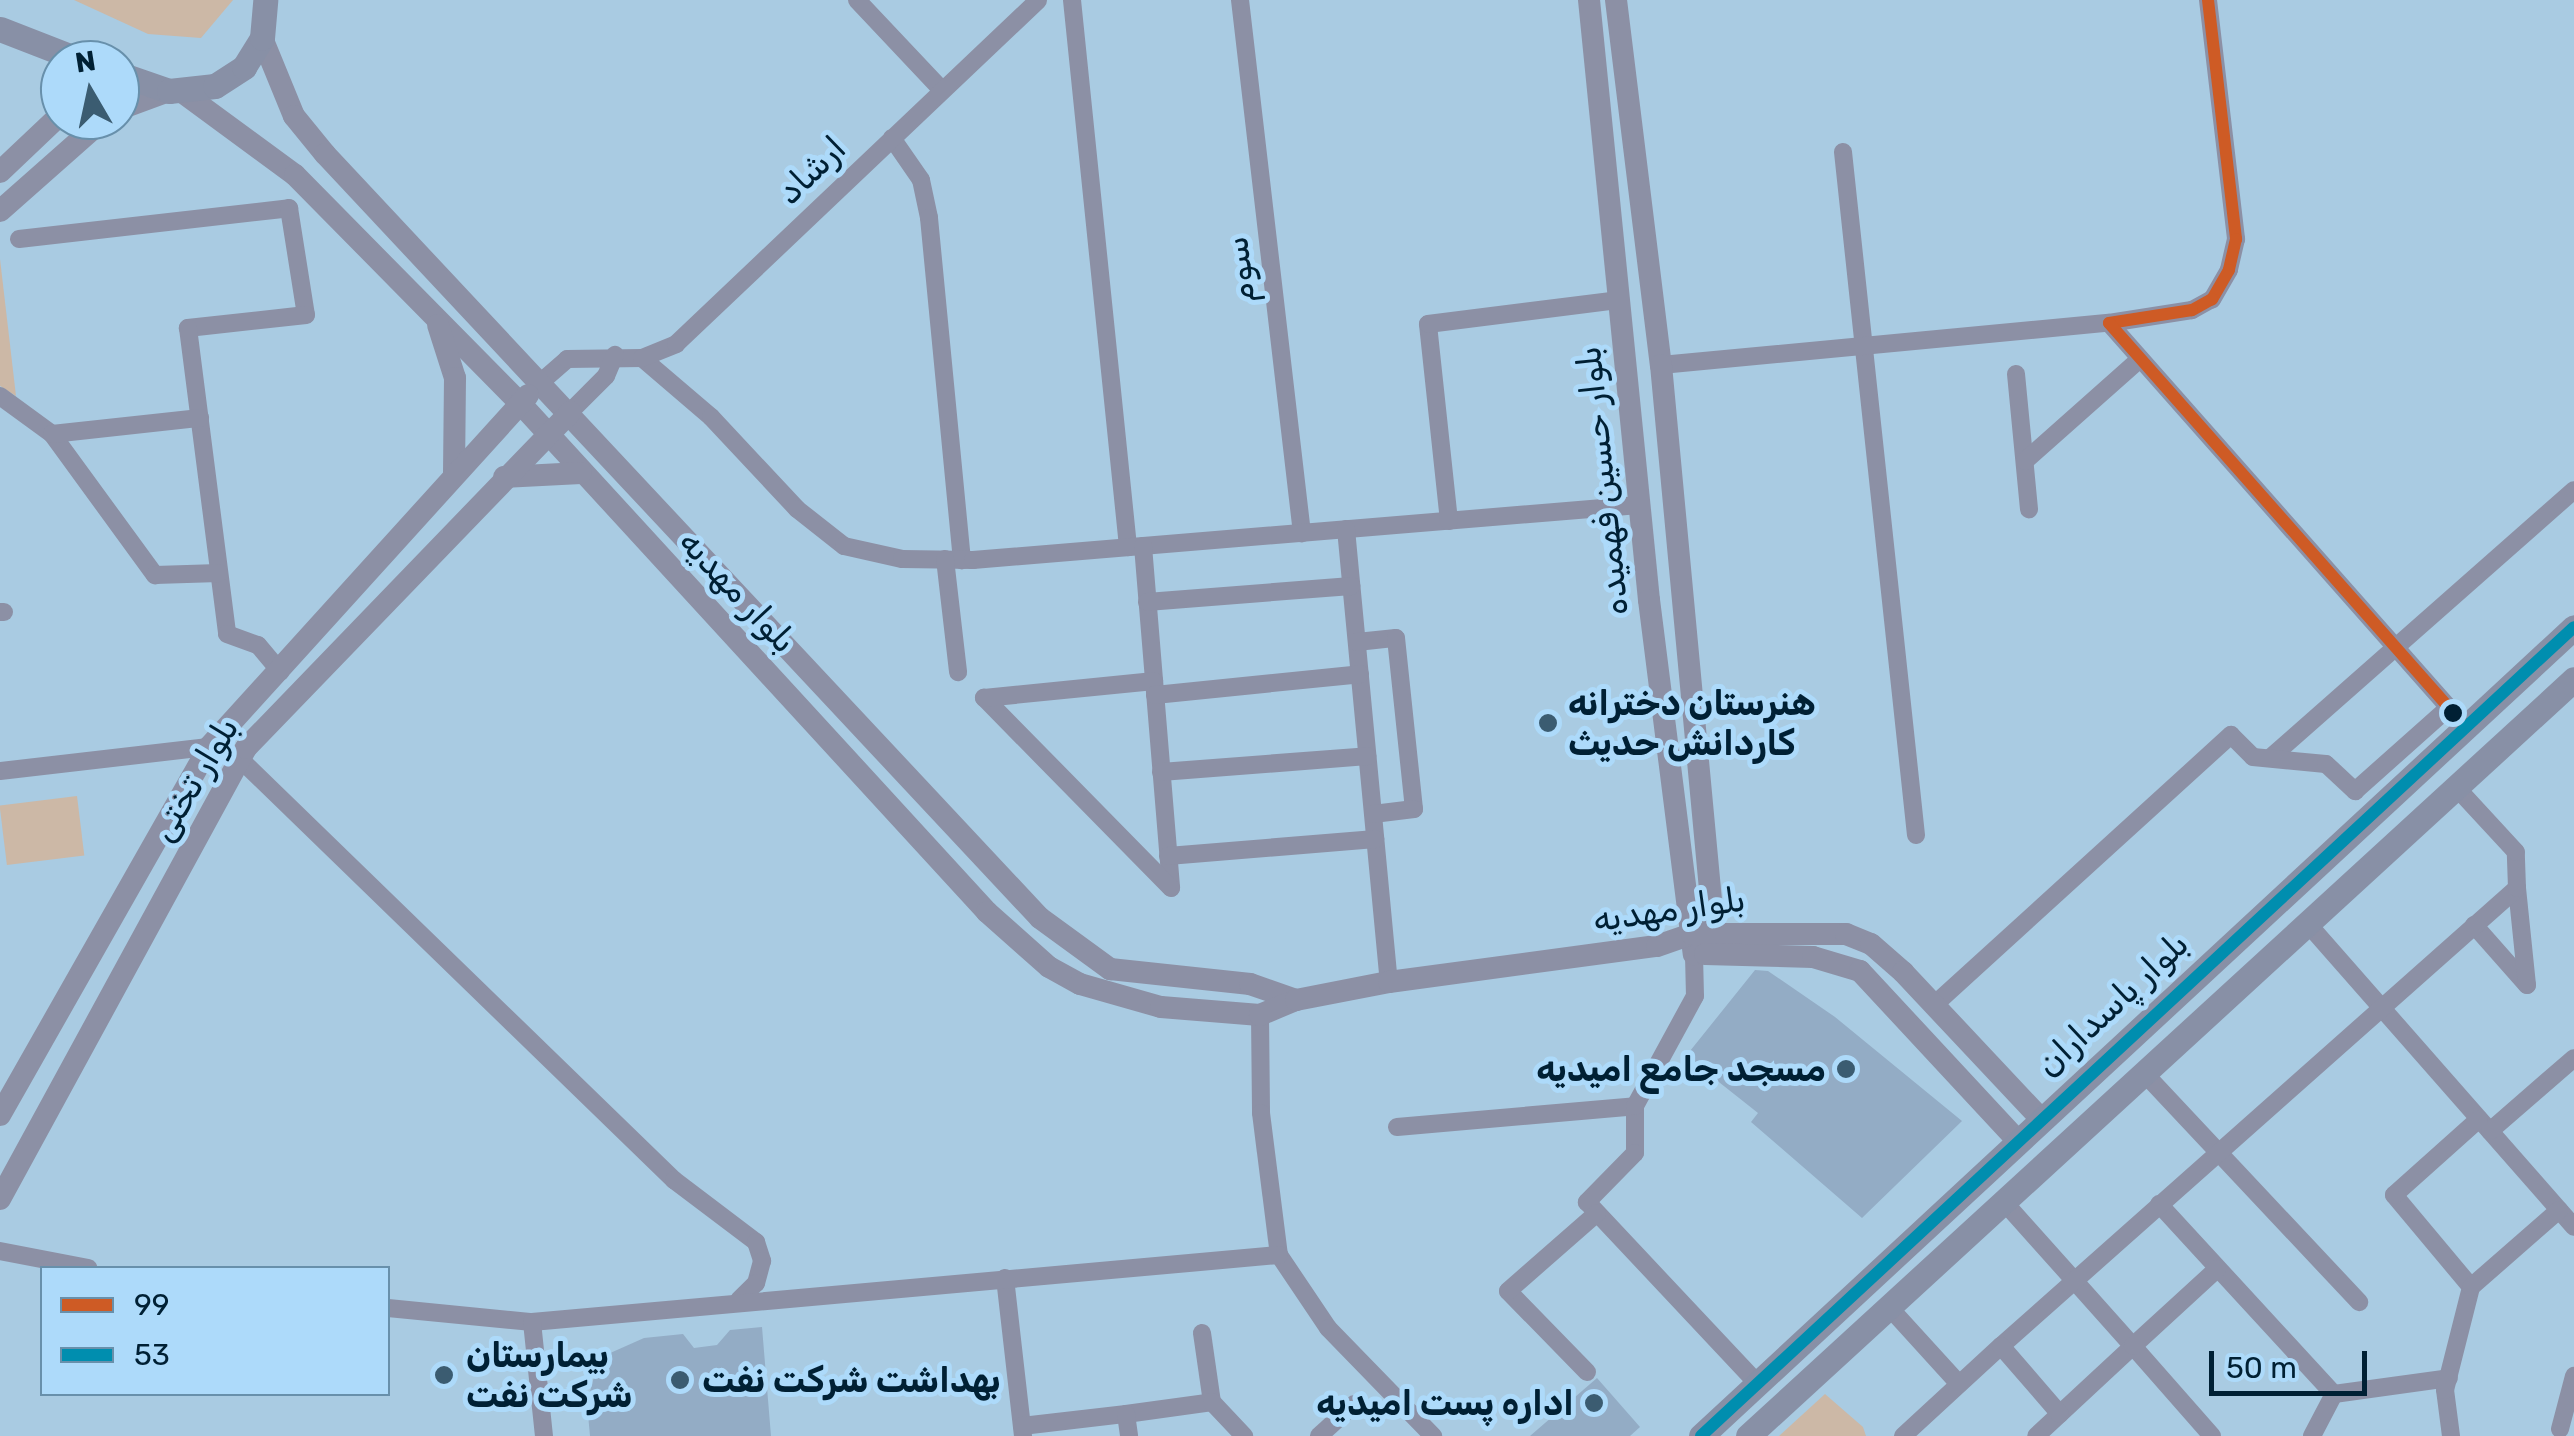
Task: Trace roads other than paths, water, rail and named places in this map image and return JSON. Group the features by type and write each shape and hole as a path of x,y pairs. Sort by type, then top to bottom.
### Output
{"main road":[{"path":"140,81 175,92 216,86 244,67 262,38 267,2"},
{"path":"3,33 40,46"},
{"name":"بلوار پاسداران","path":"1701,1436 2017,1140 2457,717 2574,628"},
{"name":"بلوار پاسداران","path":"1748,1436 2574,679"}],"street":[{"path":"857,0 941,89"},
{"name":"ارشاد","path":"642,358 676,344 1038,0"},
{"path":"1072,0 1135,546 1148,602 1154,688 1170,888 984,698 1154,688 1360,674"},
{"name":"سوم","path":"1240,0 1302,533"},
{"name":"بلوار حسین فهمیده","path":"1589,0 1639,504 1704,943"},
{"name":"بلوار حسین فهمیده","path":"1616,0 1660,365 1704,943"},
{"path":"1660,365 2109,324 2192,310 2212,299 2229,270 2236,239 2208,0"},
{"name":"بلوار مهدیه","path":"262,38 294,116 325,154 570,412 627,484 1062,938 1110,970 1250,984 1296,1000"},
{"path":"140,103 175,92"},
{"name":"بلوار مهدیه","path":"175,92 295,175 520,403 1030,954 1080,984 1125,999 1260,1015 1296,1000 1389,982 1657,946 1846,934 1871,944 2040,1118"},
{"path":"0,172 40,134"},
{"path":"892,138 921,180 928,218 954,560 958,672"},
{"path":"0,212 81,140"},
{"path":"1843,152 1916,835"},
{"path":"19,239 290,208 306,316 188,328 227,634 258,645 281,672"},
{"path":"1448,520 1428,324 1619,300"},
{"path":"437,321 455,378 454,474"},
{"path":"1934,1006 2231,735 2253,757 2326,764 2355,792 2457,717 2109,324"},
{"path":"570,412 606,376 615,356"},
{"path":"541,382 566,359 642,358 711,418 797,509 844,546 902,559 954,560 1639,504"},
{"path":"2024,461 2140,359"},
{"path":"2016,374 2029,510"},
{"name":"بلوار تختی","path":"0,1115 209,747 541,382"},
{"path":"0,396 52,434 155,574 219,573"},
{"name":"بلوار تختی","path":"0,1199 240,759 504,477 570,412"},
{"path":"52,434 200,418"},
{"path":"504,477 581,473"},
{"path":"2270,758 2574,490"},
{"path":"1346,529 1389,982"},
{"path":"1148,602 1351,586"},
{"path":"1356,642 1396,638 1414,809 1373,814"},
{"path":"0,771 209,747 240,759 674,1180 756,1242 762,1261 784,1296"},
{"path":"1161,772 1368,756"},
{"path":"2456,787 2516,852 2527,985 2474,924"},
{"path":"1168,856 1376,839"},
{"path":"1903,1436 2380,1006 2517,888"},
{"path":"2308,924 2574,1226"},
{"path":"1704,943 1695,996 1635,1106 1636,1153 1587,1202 1757,1383"},
{"name":"بلوار مهدیه","path":"1704,943 1813,957 1860,971 2017,1140"},
{"path":"1260,1015 1260,1113 1279,1255 1328,1328 1433,1436"},
{"path":"2471,1286 2394,1194 2574,1058"},
{"path":"2145,1074 2359,1302"},
{"path":"1397,1127 1635,1106"},
{"path":"2005,1203 2212,1436"},
{"path":"2159,1204 2334,1394"},
{"path":"2451,1436 2449,1378 2471,1286 2559,1210"},
{"path":"1587,1372 1508,1291 1597,1212"},
{"path":"0,1251 78,1266"},
{"path":"390,1308 532,1322 739,1300 1279,1255"},
{"path":"739,1300 756,1284 762,1261"},
{"path":"2036,1436 2217,1269"},
{"path":"1004,1278 1022,1431 1212,1402"},
{"path":"1890,1308 1959,1384"},
{"path":"532,1322 544,1436"},
{"path":"1202,1334 1212,1402 1244,1436"},
{"path":"2000,1346 2060,1414"},
{"path":"2560,1429 2574,1376"},
{"path":"2334,1394 2449,1378"},
{"path":"2312,1436 2334,1394"},
{"path":"1319,1436 1354,1404"},
{"path":"1126,1414 1129,1436"}],"place":[{"name":"هنرستان دخترانه کاردانش حدیث","path":"1548,723"},
{"name":"مسجد جامع امیدیه","path":"1846,1069"},
{"name":"بیمارستان شرکت نفت","path":"444,1375"},
{"name":"بهداشت شرکت نفت","path":"680,1380"},
{"name":"اداره پست امیدیه","path":"1594,1403"}]}
